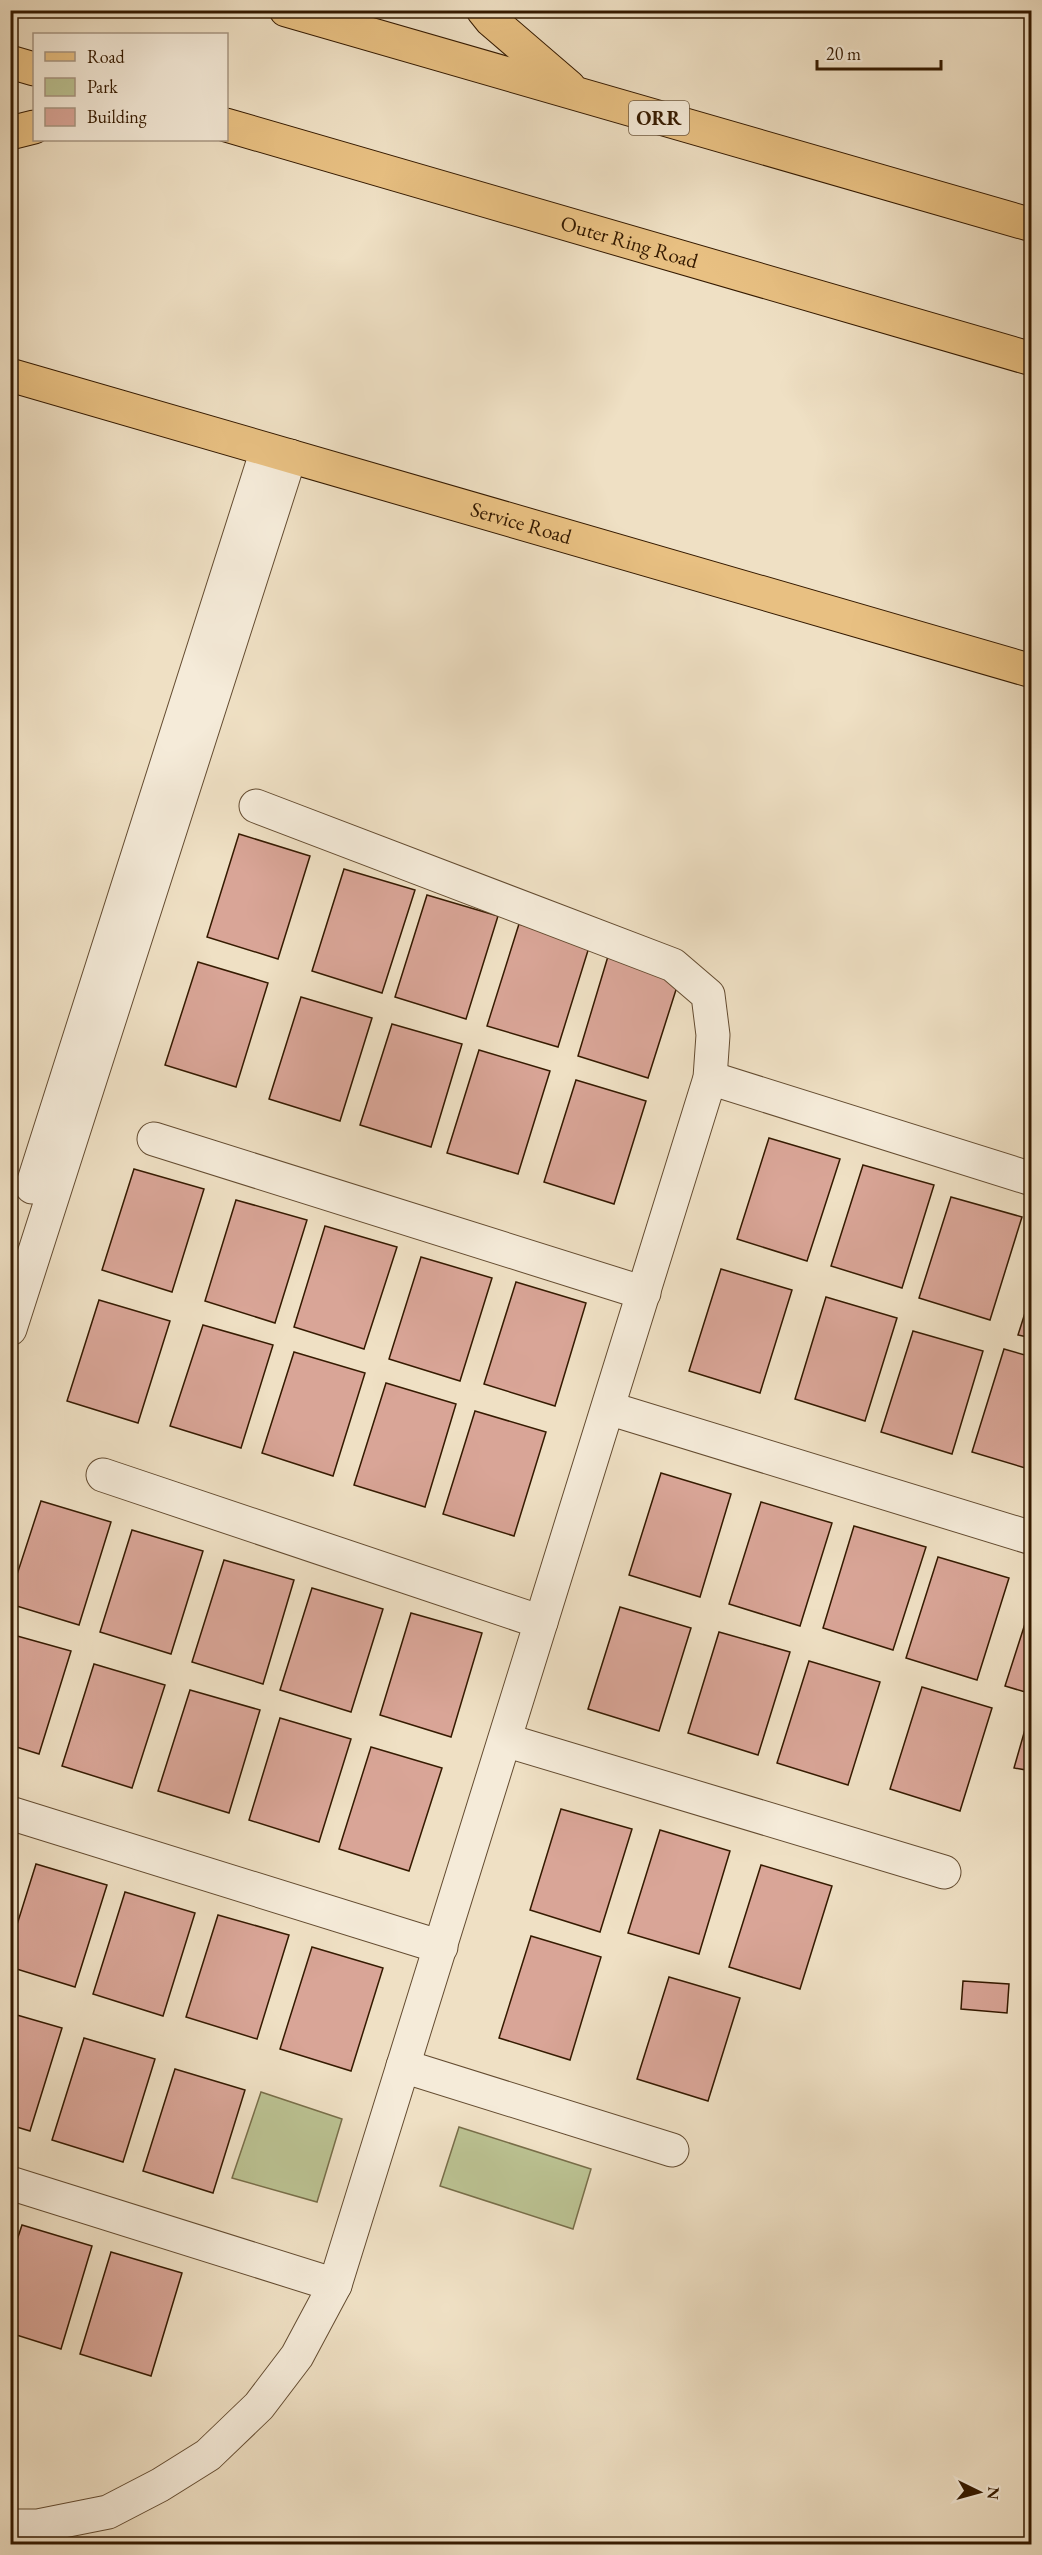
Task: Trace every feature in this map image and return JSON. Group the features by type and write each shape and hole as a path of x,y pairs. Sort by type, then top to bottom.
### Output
{"main road":[{"name":"ORR","path":"286,10 1032,225"},
{"path":"483,10 491,20 577,94"},
{"path":"10,62 33,69"},
{"name":"Outer Ring Road","path":"228,126 1032,359"},
{"path":"10,133 33,127"},
{"name":"Service Road","path":"10,375 1032,671"}],"street":[{"path":"10,1255 279,453"},
{"path":"10,1329 279,453"},
{"path":"10,2526 38,2526 108,2511 160,2485 208,2456 259,2406 297,2356 335,2285 710,1078 713,1035 708,995 673,965 255,806"},
{"path":"710,1078 1032,1179"},
{"path":"154,1140 644,1293"},
{"path":"608,1408 1032,1539"},
{"path":"103,1474 541,1622"},
{"path":"505,1740 944,1872"},
{"path":"10,1813 441,1947"},
{"path":"403,2066 672,2150"},
{"path":"10,2183 335,2285"}],"green space":[{"path":"261,2092 342,2119 317,2202 232,2178"},
{"path":"459,2127 591,2169 573,2229 440,2186"}],"building":[{"path":"239,834 310,856 278,959 207,937"},
{"path":"344,869 415,890 382,993 312,971"},
{"path":"427,895 498,916 466,1019 395,997"},
{"path":"519,924 590,944 558,1047 487,1026"},
{"path":"609,953 681,974 648,1078 578,1056"},
{"path":"198,962 268,983 236,1087 165,1065"},
{"path":"301,997 372,1018 340,1121 269,1099"},
{"path":"392,1024 462,1044 431,1147 360,1125"},
{"path":"479,1050 550,1071 518,1174 447,1153"},
{"path":"576,1080 646,1101 614,1204 544,1182"},
{"path":"769,1138 840,1159 807,1261 737,1239"},
{"path":"863,1165 934,1185 902,1288 831,1266"},
{"path":"134,1169 204,1189 172,1292 102,1270"},
{"path":"951,1197 1022,1217 990,1320 919,1298"},
{"path":"236,1200 307,1220 275,1323 205,1301"},
{"path":"325,1226 397,1247 364,1349 294,1327"},
{"path":"421,1257 492,1278 460,1381 389,1359"},
{"path":"721,1269 792,1290 760,1393 689,1371"},
{"path":"516,1282 586,1303 555,1406 484,1384"},
{"path":"1032,1291 1032,1338 1018,1335"},
{"path":"826,1297 897,1318 865,1421 795,1399"},
{"path":"99,1300 170,1321 138,1423 67,1401"},
{"path":"203,1325 273,1345 241,1448 170,1426"},
{"path":"913,1331 983,1351 952,1454 881,1432"},
{"path":"1004,1349 1032,1357 1032,1470 972,1452"},
{"path":"294,1352 365,1373 333,1476 262,1453"},
{"path":"386,1383 456,1404 425,1507 354,1485"},
{"path":"475,1411 546,1432 514,1536 443,1514"},
{"path":"661,1473 731,1494 700,1597 629,1575"},
{"path":"41,1501 111,1522 79,1625 10,1604 10,1596"},
{"path":"761,1502 832,1523 800,1626 729,1604"},
{"path":"854,1526 926,1547 893,1650 823,1628"},
{"path":"132,1530 203,1551 171,1654 100,1632"},
{"path":"938,1557 1009,1578 977,1680 906,1658"},
{"path":"224,1560 294,1580 263,1684 192,1662"},
{"path":"312,1588 383,1609 351,1712 280,1690"},
{"path":"1032,1602 1032,1694 1005,1686"},
{"path":"620,1607 691,1628 659,1731 588,1709"},
{"path":"411,1613 482,1633 451,1737 380,1715"},
{"path":"719,1632 790,1652 758,1755 688,1733"},
{"path":"10,1634 71,1651 39,1754 10,1745"},
{"path":"809,1661 880,1682 848,1785 777,1763"},
{"path":"94,1664 165,1685 132,1788 62,1766"},
{"path":"922,1687 992,1708 960,1811 890,1789"},
{"path":"190,1690 260,1710 229,1813 158,1791"},
{"path":"280,1718 351,1739 319,1842 249,1820"},
{"path":"1026,1726 1032,1727 1032,1771 1014,1768"},
{"path":"371,1747 442,1768 409,1871 339,1849"},
{"path":"561,1809 632,1829 600,1932 530,1910"},
{"path":"660,1830 730,1851 699,1954 628,1933"},
{"path":"36,1864 107,1885 75,1987 10,1967 10,1947"},
{"path":"761,1865 832,1886 800,1989 729,1967"},
{"path":"125,1892 195,1913 163,2016 93,1994"},
{"path":"218,1915 289,1935 257,2039 186,2017"},
{"path":"531,1936 601,1957 570,2060 499,2038"},
{"path":"312,1947 383,1968 351,2071 280,2049"},
{"path":"669,1977 740,1998 708,2101 637,2079"},
{"path":"963,1981 1009,1984 1007,2013 961,2009"},
{"path":"10,2013 62,2028 30,2131 10,2125"},
{"path":"84,2038 155,2059 123,2162 52,2140"},
{"path":"175,2069 245,2090 213,2193 143,2171"},
{"path":"22,2225 92,2246 61,2349 10,2333 10,2261"},
{"path":"111,2252 182,2273 151,2376 80,2354"}]}
